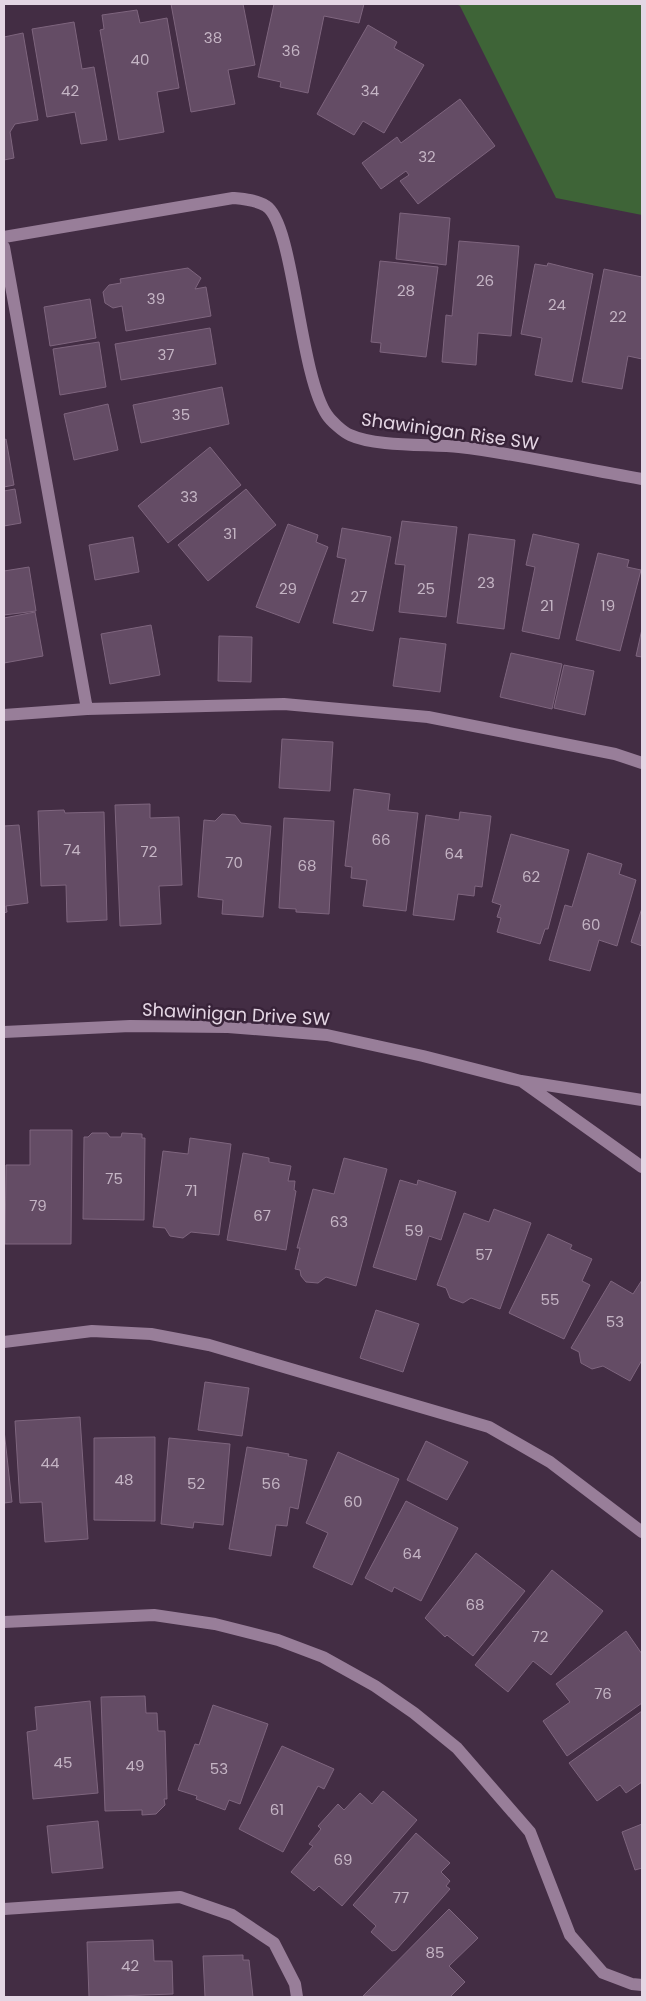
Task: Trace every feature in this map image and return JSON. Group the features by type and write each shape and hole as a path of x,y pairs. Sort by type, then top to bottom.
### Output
{"street":[{"name":"Shawinigan Rise SW","path":"4,237 233,198 250,200 267,206 277,219 285,243 309,371 316,394 328,416 349,435 374,441 460,448 642,479"},
{"path":"4,247 87,709"},
{"path":"4,715 87,709 284,704 352,709 428,717 615,754 642,763"},
{"name":"Shawinigan Drive SW","path":"4,1032 130,1026 228,1028 327,1035 423,1056 521,1081 642,1100"},
{"name":"Shawinigan Drive SW","path":"521,1081 614,1149 642,1167"},
{"path":"4,1342 92,1331 151,1334 210,1345 490,1427 550,1462 642,1532"},
{"path":"4,1622 154,1616 215,1624 278,1640 323,1657 375,1686 414,1713 457,1748 530,1832 570,1935 603,1973 632,1984 642,1985"},
{"path":"4,1909 180,1897 232,1915 274,1943 295,1984 298,1997"}],"green space":[{"path":"456,4 642,4 642,215 556,198 460,6"}],"building":[{"path":"171,4 243,4 255,65 228,70 235,104 191,112"},
{"path":"274,4 364,4 359,23 324,16 308,93 280,87 281,82 258,77"},
{"path":"137,10 140,23 167,18 179,88 157,92 164,132 119,140 100,30 104,29 102,15"},
{"path":"74,22 82,69 94,67 107,140 81,144 75,112 47,117 32,29"},
{"path":"368,25 397,42 394,48 424,65 384,133 363,121 354,135 317,114"},
{"path":"23,33 38,120 15,124 10,132 14,158 4,160 4,37"},
{"path":"460,99 495,146 418,204 400,181 409,175 406,171 381,189 362,163 397,137 401,143"},
{"path":"400,213 450,218 446,265 396,259"},
{"path":"459,241 519,246 511,336 478,333 476,365 442,362 446,315 452,316"},
{"path":"380,261 438,267 426,357 380,352 381,343 371,342"},
{"path":"548,263 593,274 572,382 535,375 542,338 521,334 535,264 547,266"},
{"path":"188,268 201,278 195,289 206,287 211,316 126,331 122,306 113,308 105,303 103,292 109,285 121,283 120,279"},
{"path":"604,269 642,277 642,359 628,356 622,389 582,382"},
{"path":"90,299 96,338 50,346 44,307"},
{"path":"210,328 216,364 121,380 115,344"},
{"path":"99,342 106,387 60,395 53,349"},
{"path":"222,387 229,424 141,443 133,405"},
{"path":"108,404 118,450 74,460 64,414"},
{"path":"6,439 14,485 4,487 4,440"},
{"path":"210,447 241,485 168,543 138,506"},
{"path":"15,489 21,523 4,526 4,491"},
{"path":"246,489 276,525 208,581 178,545"},
{"path":"402,521 457,527 446,617 399,612 405,565 395,564"},
{"path":"288,524 318,535 316,542 328,547 299,623 256,607"},
{"path":"342,528 391,537 373,631 333,623 346,559 337,557"},
{"path":"469,534 515,540 504,629 457,623"},
{"path":"533,534 579,544 559,639 522,631 535,567 526,565"},
{"path":"133,537 139,572 95,580 89,545"},
{"path":"598,553 629,560 627,567 641,570 620,651 576,640"},
{"path":"29,567 36,611 4,615 4,571"},
{"path":"35,612 43,656 4,663 4,618"},
{"path":"151,625 160,675 110,684 101,634"},
{"path":"642,629 642,657 636,656"},
{"path":"219,636 252,637 251,682 218,681"},
{"path":"400,638 446,644 440,692 393,686"},
{"path":"511,653 562,664 552,709 500,697"},
{"path":"564,665 594,671 585,715 554,708"},
{"path":"282,739 333,742 330,791 279,788"},
{"path":"354,789 390,794 388,810 418,813 406,911 363,906 367,880 351,878 352,867 345,866"},
{"path":"150,804 150,818 179,817 182,885 159,886 161,924 120,926 115,805"},
{"path":"64,810 65,813 104,812 107,920 67,922 66,885 41,886 38,811"},
{"path":"460,812 491,816 482,887 475,886 474,896 458,894 454,920 413,915 426,815 459,820"},
{"path":"222,814 235,815 241,823 271,826 263,917 222,914 223,900 198,897 204,820 215,821"},
{"path":"284,818 334,821 329,914 296,912 296,909 279,908"},
{"path":"19,825 28,903 6,906 7,912 4,913 4,826"},
{"path":"511,834 569,850 548,929 545,929 540,944 497,932 501,918 497,917 501,905 492,902"},
{"path":"588,853 622,864 619,874 636,880 617,946 599,940 590,971 549,960 565,905 572,907"},
{"path":"642,908 642,946 631,942"},
{"path":"30,1130 72,1130 71,1244 5,1244 6,1165 30,1165"},
{"path":"92,1133 107,1133 110,1137 121,1137 122,1133 142,1134 142,1138 145,1138 144,1220 83,1219 84,1137 88,1137"},
{"path":"190,1138 231,1144 219,1235 191,1232 183,1238 170,1236 165,1228 153,1227 163,1151 188,1154"},
{"path":"243,1153 269,1158 269,1162 291,1166 288,1181 295,1181 294,1190 296,1191 286,1250 227,1240"},
{"path":"344,1158 387,1169 356,1286 326,1277 318,1283 306,1282 301,1276 300,1270 295,1269 300,1248 297,1248 313,1189 334,1194"},
{"path":"400,1180 417,1185 418,1180 456,1192 441,1240 429,1236 416,1280 373,1267"},
{"path":"494,1209 531,1223 500,1309 471,1298 463,1303 450,1298 446,1288 437,1285 464,1213 489,1222"},
{"path":"548,1234 572,1245 570,1249 592,1259 582,1281 590,1285 564,1339 509,1313"},
{"path":"642,1280 642,1360 630,1381 603,1366 592,1369 581,1363 579,1352 571,1348 611,1281 633,1294"},
{"path":"376,1310 419,1324 403,1372 360,1358"},
{"path":"205,1382 249,1388 242,1436 198,1430"},
{"path":"80,1417 88,1539 45,1542 42,1502 20,1503 15,1421"},
{"path":"4,1430 12,1502 4,1503"},
{"path":"155,1437 155,1521 94,1520 94,1438"},
{"path":"169,1438 230,1444 223,1525 194,1522 193,1528 161,1524"},
{"path":"426,1441 468,1462 447,1500 407,1480"},
{"path":"247,1447 289,1454 288,1456 307,1460 298,1509 290,1507 287,1526 276,1525 271,1556 229,1549"},
{"path":"338,1452 399,1479 352,1585 313,1567 328,1533 306,1523"},
{"path":"406,1501 458,1528 421,1601 394,1587 392,1592 365,1578"},
{"path":"476,1553 525,1591 473,1656 447,1635 445,1637 425,1618"},
{"path":"552,1570 603,1611 551,1675 533,1661 508,1692 475,1665"},
{"path":"626,1631 642,1654 642,1703 567,1756 543,1721 570,1702 556,1684"},
{"path":"145,1696 146,1713 157,1713 158,1731 165,1731 167,1799 164,1799 165,1805 156,1814 142,1815 142,1810 105,1811 101,1697"},
{"path":"90,1701 98,1793 33,1799 27,1732 37,1730 35,1707"},
{"path":"213,1705 268,1724 240,1804 229,1800 225,1810 196,1799 197,1796 178,1790 195,1744 199,1745"},
{"path":"642,1711 642,1782 626,1793 620,1785 597,1801 569,1763"},
{"path":"282,1746 334,1769 324,1789 318,1786 283,1852 239,1829"},
{"path":"383,1791 417,1820 342,1906 319,1886 314,1891 291,1872 313,1846 309,1844 321,1829 318,1826 338,1804 344,1810 360,1793 372,1804"},
{"path":"98,1821 103,1868 52,1873 47,1826"},
{"path":"642,1824 642,1868 635,1870 622,1832"},
{"path":"416,1833 450,1863 441,1872 450,1881 446,1886 450,1889 396,1950 392,1951 371,1932 376,1926 353,1905"},
{"path":"449,1909 478,1938 449,1966 465,1982 450,1997 363,1996"},
{"path":"153,1940 154,1961 172,1961 173,1994 89,1997 87,1942"},
{"path":"243,1955 243,1960 249,1960 253,1997 205,1997 203,1956"}]}
